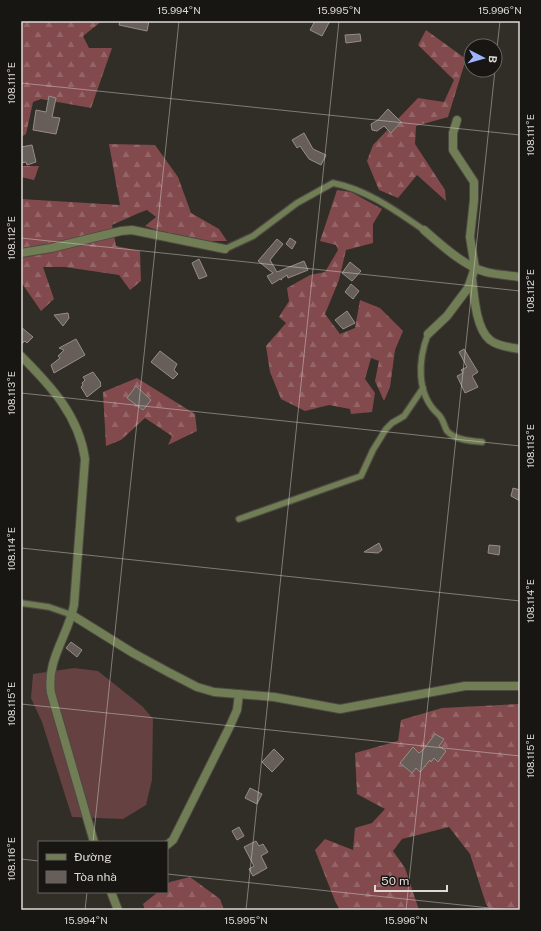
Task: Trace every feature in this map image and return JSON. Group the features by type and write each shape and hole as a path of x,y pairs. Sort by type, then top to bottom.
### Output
{"street":[{"path":"428,334 447,316 468,288 476,268 470,237 474,182 453,150 453,133 457,120"},
{"path":"21,253 51,248 126,230 141,231 225,249"},
{"path":"424,230 440,244 476,268 486,272 520,277"},
{"path":"472,277 475,306 484,333 491,341 520,349"},
{"path":"21,356 52,388 62,401 83,444 85,459 72,615 52,662 49,682 94,841"},
{"path":"72,615 133,653 197,687 214,692 274,697 340,709 465,686 520,686"},
{"path":"168,844 173,840 230,726 237,710 239,694"},
{"path":"111,893 118,910"}],"lane":[{"path":"225,249 253,236 297,203 333,184 356,188 364,192 424,230"},
{"path":"428,334 425,343 420,375 423,388 432,407 439,415 448,431 455,437 482,442"},
{"path":"238,519 361,476 373,450 386,429 392,423 404,416 423,388"},
{"path":"21,603 49,607 72,615"}],"shaded area":[{"path":"74,668 98,671 143,707 153,719 152,780 146,805 123,819 72,817 42,722 31,698 33,674"}],"green space":[{"path":"21,21 102,21 83,36 89,48 112,48 91,108 41,99 33,102 26,134 21,137"},
{"path":"426,30 463,57 463,69 448,117 416,126 415,144 445,190 446,201 417,175 398,198 379,190 367,161 373,145 418,98 444,102 454,80 418,45"},
{"path":"109,144 155,145 178,177 191,213 219,229 227,241 190,241 145,226 156,217 147,210 112,225 116,246 140,251 141,281 130,290 119,275 65,267 43,267 54,299 41,311 21,282 21,199 120,205"},
{"path":"21,166 39,166 34,180 21,177"},
{"path":"337,190 351,192 382,209 373,224 373,243 346,250 339,280 325,314 340,334 355,328 360,300 380,308 403,331 395,350 390,387 384,401 375,381 379,361 371,358 365,379 375,393 372,412 351,414 350,409 329,405 305,411 281,399 270,372 266,346 286,323 279,317 289,301 287,288 310,275 325,272 338,250 336,245 320,241"},
{"path":"137,378 195,414 197,431 168,445 172,436 145,418 121,440 106,446 103,392"},
{"path":"520,704 520,910 490,910 486,904 470,854 449,827 402,839 393,851 405,868 419,910 340,910 315,850 325,839 353,850 355,828 372,823 385,809 357,794 355,753 398,741 401,720 442,708"},
{"path":"190,877 220,899 224,910 145,910 143,904 157,893 168,893 168,883"}],"building":[{"path":"120,21 149,21 147,31 119,25"},
{"path":"315,21 330,21 322,36 310,30"},
{"path":"360,34 361,41 346,43 345,35"},
{"path":"49,96 56,98 52,117 60,118 56,134 33,130 36,110 46,112"},
{"path":"388,109 401,122 391,133 384,126 377,131 372,130 371,124 378,120"},
{"path":"304,133 313,149 326,155 321,165 309,159 300,146 297,148 292,140"},
{"path":"32,145 36,162 27,165 26,162 21,163 21,147"},
{"path":"290,238 296,242 292,249 286,244"},
{"path":"277,239 283,244 270,260 277,272 304,261 308,270 288,278 287,275 281,279 282,280 280,279 272,284 267,276 273,273 258,261"},
{"path":"199,259 207,276 199,279 192,263"},
{"path":"350,262 361,271 352,281 342,273"},
{"path":"351,284 359,291 353,299 345,292"},
{"path":"347,311 355,323 343,329 335,320"},
{"path":"68,313 69,318 63,326 54,315"},
{"path":"21,327 33,337 27,343 25,341 21,344"},
{"path":"76,339 85,355 54,373 51,365 60,358 58,356 64,350 59,348"},
{"path":"464,349 478,372 472,376 478,387 465,393 457,376 463,373 461,370 467,367 459,352"},
{"path":"160,351 177,364 174,370 178,374 173,379 151,362"},
{"path":"93,372 101,383 101,386 87,397 81,387 85,380 83,377"},
{"path":"136,386 151,400 143,410 127,398"},
{"path":"513,488 520,490 520,501 511,496"},
{"path":"379,543 382,550 378,553 364,552"},
{"path":"489,545 500,546 499,555 488,553"},
{"path":"71,642 82,650 77,657 66,648"},
{"path":"435,734 444,739 439,746 446,751 438,762 434,758 431,762 430,760 420,772 416,768 412,773 400,763 413,747 419,753 423,750"},
{"path":"274,749 284,759 272,772 262,762"},
{"path":"250,788 262,794 257,804 245,798"},
{"path":"239,827 244,836 237,840 232,831"},
{"path":"256,841 259,846 263,844 268,852 261,856 267,868 253,876 249,869 254,866 244,847"}]}
